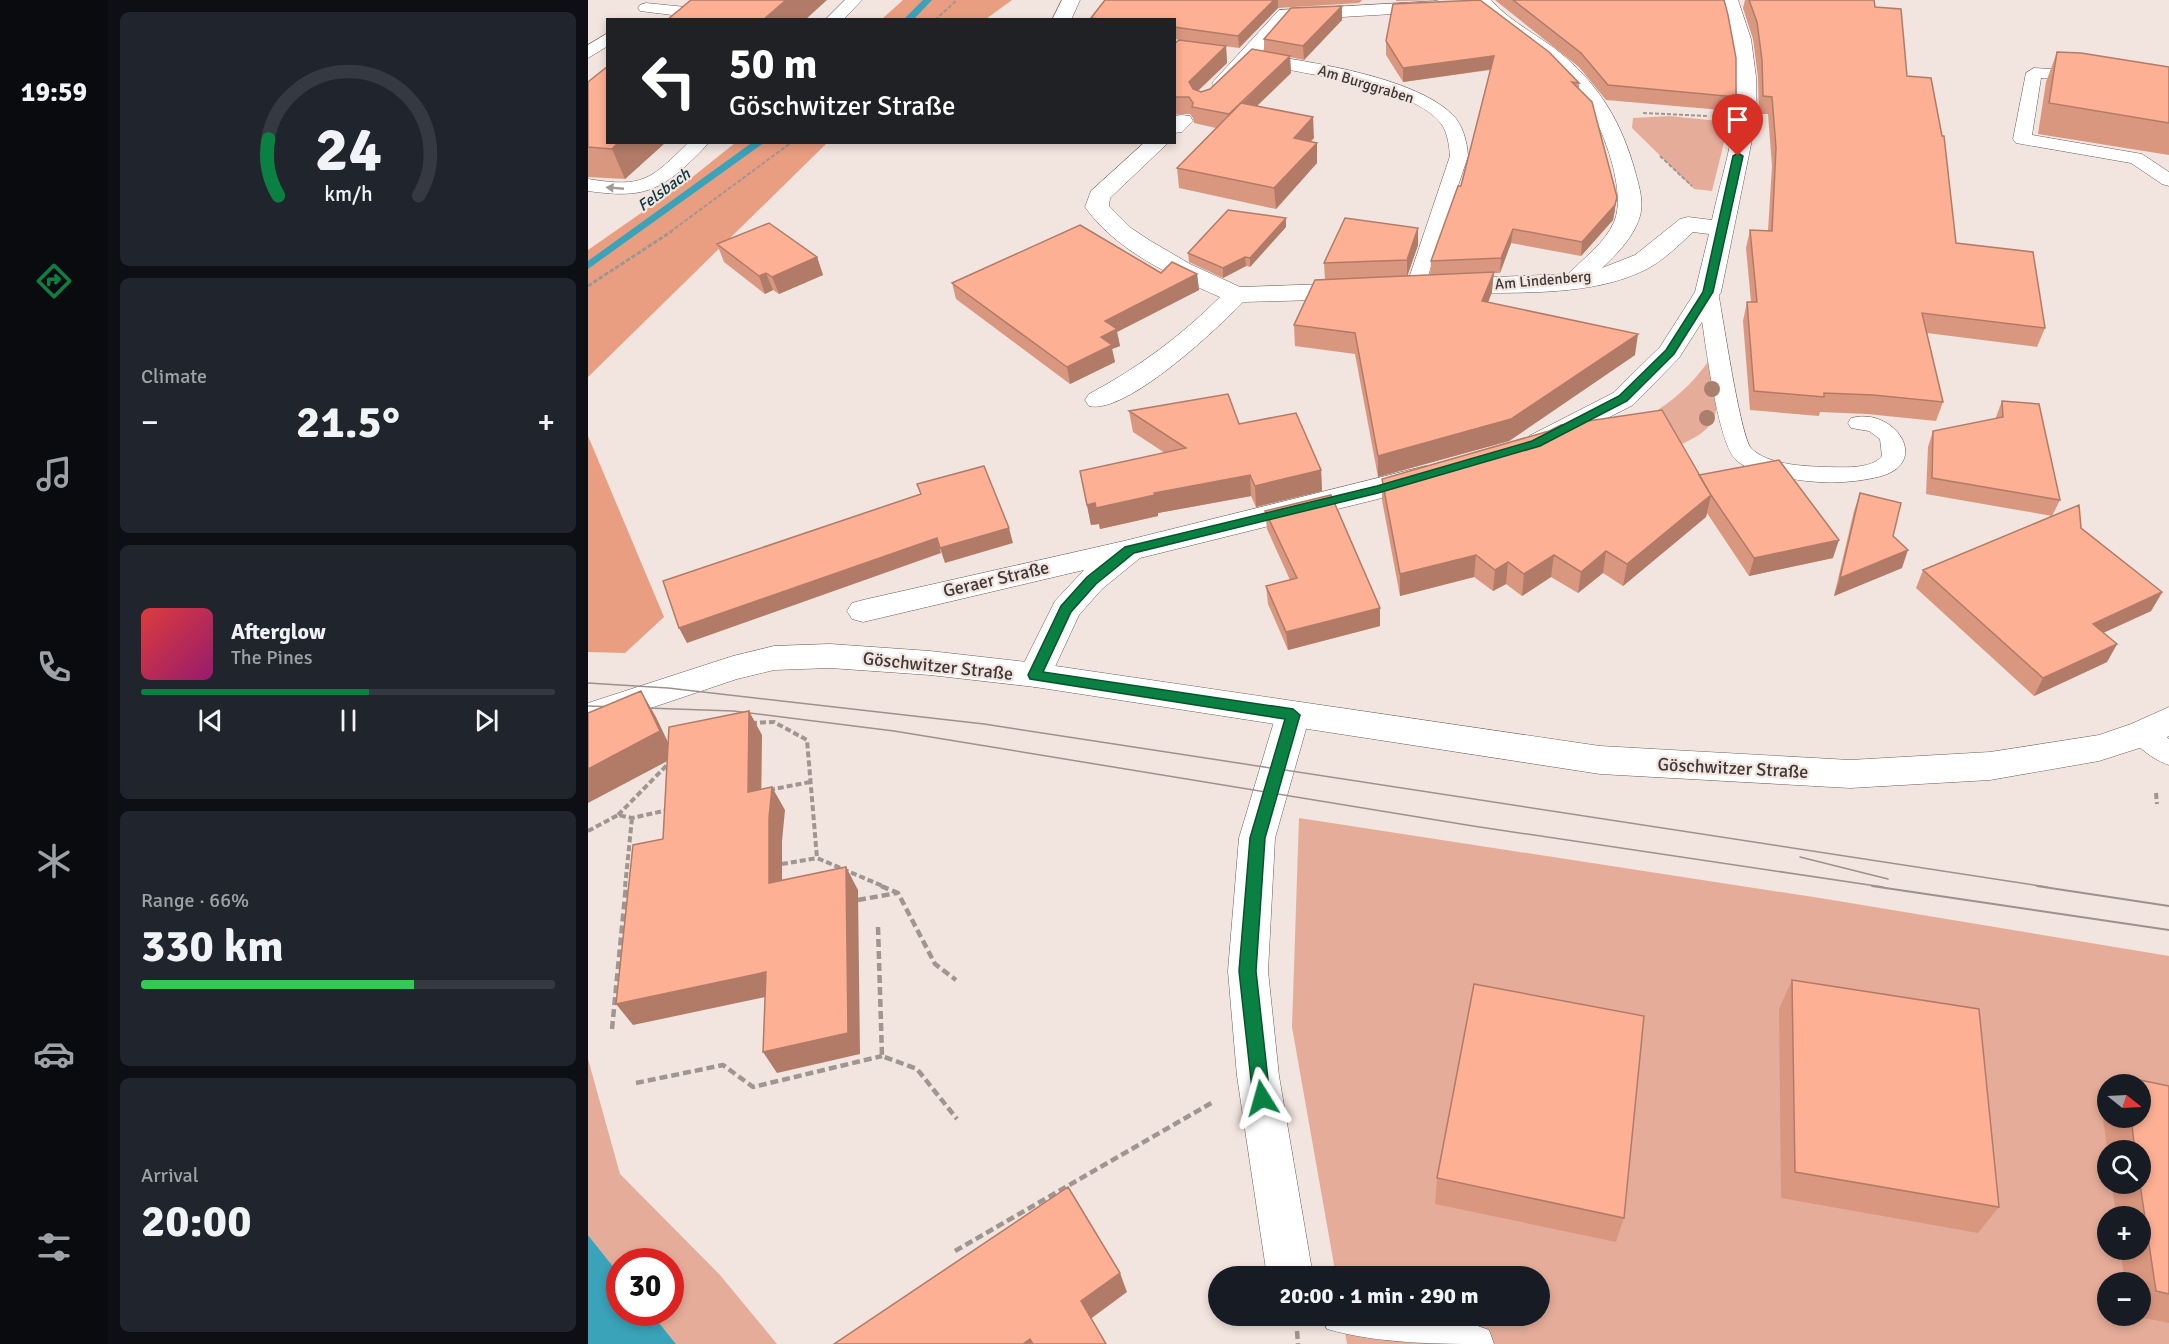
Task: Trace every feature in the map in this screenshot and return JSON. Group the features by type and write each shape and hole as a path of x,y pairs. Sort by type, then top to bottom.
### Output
{"street":[{"path":"1062,18 1071,0"},
{"path":"1514,450 1536,444 1623,399 1670,352 1708,292 1746,115 1741,39 1729,0"},
{"path":"1212,92 1238,69 1245,57 1286,14 1483,2 1556,61 1596,101 1615,137 1629,190 1628,217 1617,237 1577,279"},
{"path":"1225,53 1245,57"},
{"path":"1099,400 1125,386 1178,351 1209,324 1236,295 1202,281 1131,239 1103,218 1097,207 1099,196 1156,144"},
{"name":"Am Lindenberg","path":"1236,295 1577,279 1622,270 1638,263 1689,224 1722,229"},
{"name":"Geraer Straße","path":"863,611 1130,550 1378,489 1446,469"},
{"name":"Geraer Straße","path":"1035,675 1066,609 1091,580 1130,550"},
{"name":"Göschwitzer Straße","path":"588,716 700,678 774,658 830,656 930,663 1035,675 1600,760 1850,774 1990,766 2160,736"},
{"path":"1288,1266 1258,1076 1248,971 1257,838 1293,715"}],"lane":[{"path":"835,18 854,0"},
{"path":"634,18 651,4 750,18"},
{"path":"588,53 606,40"},
{"name":"Am Burggraben","path":"1245,57 1310,67 1357,78 1429,105 1445,117 1451,125 1458,140 1459,156 1398,289"},
{"path":"2102,77 2034,73 2022,139 2136,158 2169,180"},
{"path":"588,185 629,189 645,186 661,177 698,144"},
{"path":"1708,292 1731,423 1737,444 1746,456 1762,465 1800,471 1851,475 1874,471 1888,464 1893,458 1892,443 1885,431 1877,426 1859,423"},
{"path":"1388,1326 1475,1344"}],"path":[{"path":"937,18 957,0"},
{"path":"1635,113 1707,116"},
{"path":"588,286 691,218 789,144"},
{"path":"1655,151 1694,189 1730,194"},
{"path":"747,725 758,721 783,724 807,740 817,858"},
{"path":"588,831 618,815 674,757"},
{"path":"761,791 810,782"},
{"path":"2156,792 2157,804"},
{"path":"618,815 632,818 670,810"},
{"path":"612,1029 632,818"},
{"path":"782,864 817,858 898,893 935,963 956,980"},
{"path":"858,900 898,893"},
{"path":"878,927 882,1056"},
{"path":"636,1083 723,1065 753,1087 882,1056 917,1070 957,1119"},
{"path":"955,1251 1258,1076"}],"shaded area":[{"path":"903,0 1012,0 987,18 883,18"},
{"path":"1669,116 1729,122 1712,191 1694,189 1632,128 1633,118"},
{"path":"734,144 826,144 588,377 588,250 690,179"},
{"path":"1710,359 1717,406 1714,416 1709,426 1700,434 1668,450 1645,418 1681,392"},
{"path":"588,436 664,617 625,653 588,652"},
{"path":"1299,818 1826,899 2169,956 2169,1344 1347,1344 1344,1326 1550,1326 1550,1266 1334,1266 1292,1027"},
{"path":"588,1059 620,1174 720,1275 777,1344 676,1344 661,1326 684,1326 684,1248 606,1248 606,1258 588,1235"}],"water":[{"path":"588,1235 606,1258 606,1326 661,1326 676,1344 588,1344"}],"building":[{"path":"691,0 786,0 765,18 669,18"},
{"path":"1105,0 1274,0 1238,36 1176,27 1176,18 1091,18"},
{"path":"1480,0 1549,52 1579,83 1572,82 1592,102 1617,197 1615,205 1582,242 1513,229 1501,258 1431,261 1458,186 1461,186 1494,56 1403,68 1386,41 1393,4"},
{"path":"1513,0 1724,0 1736,58 1736,97 1608,85 1581,53"},
{"path":"1749,0 1874,0 1875,7 1901,9 1907,76 1931,78 1942,136 1944,136 1956,243 2033,252 2045,328 1922,313 1943,402 1873,395 1824,393 1824,397 1754,391 1747,302 1757,302 1750,230 1772,231 1776,148 1772,97 1763,96 1762,60 1757,22"},
{"path":"1342,6 1303,46 1264,39 1291,8"},
{"path":"1179,40 1226,46 1189,82 1193,89 1201,92 1210,89 1252,49 1290,56 1229,114 1192,107 1193,103 1189,97 1176,97 1176,42"},
{"path":"2057,52 2081,53 2169,67 2169,123 2049,103"},
{"path":"606,68 606,144 617,144 612,149 588,147 588,82"},
{"path":"1241,103 1313,117 1294,138 1317,143 1274,188 1177,168"},
{"path":"1228,210 1286,218 1250,258 1245,257 1223,268 1188,253"},
{"path":"1345,218 1418,228 1407,260 1324,263"},
{"path":"769,223 817,257 772,277 766,273 759,276 717,244"},
{"path":"1080,225 1161,273 1172,262 1197,274 1105,321 1117,329 1101,337 1112,345 1067,367 952,283"},
{"path":"1494,272 1482,301 1638,334 1511,419 1378,456 1355,333 1294,325 1315,280"},
{"path":"1228,394 1239,424 1296,413 1321,470 1255,486 1250,475 1154,493 1155,495 1096,508 1095,503 1087,505 1080,471 1186,448 1129,411"},
{"path":"2002,401 2039,404 2060,500 1932,478 1933,431 2003,417"},
{"path":"1662,410 1711,495 1627,564 1606,551 1581,572 1554,555 1524,574 1508,562 1495,570 1476,555 1400,574 1382,479 1549,431 1561,425"},
{"path":"1779,460 1839,540 1754,558 1699,475"},
{"path":"984,466 1009,528 940,548 937,538 679,628 663,581 921,494 917,484"},
{"path":"1860,493 1901,503 1893,536 1908,550 1840,578"},
{"path":"1331,495 1380,608 1286,632 1266,586 1297,578 1265,511"},
{"path":"2079,505 2081,528 2162,592 2093,624 2117,644 2043,678 1923,570"},
{"path":"641,691 660,731 588,769 588,713"},
{"path":"749,711 748,792 772,787 769,818 769,883 846,867 848,1033 763,1052 766,972 616,1004 633,845 663,839 669,727"},
{"path":"1792,980 1979,1009 1999,1207 1795,1172"},
{"path":"1474,984 1644,1016 1624,1218 1437,1178"},
{"path":"2151,1082 2169,1086 2169,1294 2156,1291 2151,1258 2151,1206 2143,1206 2141,1194 2151,1194 2151,1140 2134,1140 2132,1128 2151,1128"},
{"path":"1068,1187 1120,1273 1081,1301 1106,1344 1033,1344 1030,1339 1023,1344 834,1344"}],"waterway":[{"name":"Felsbach","path":"909,18 928,0"},
{"name":"Felsbach","path":"588,266 757,144"}],"tram line":[{"path":"588,683 668,688 984,724 2047,887"},
{"path":"588,706 733,711 894,731 1473,826 1883,887"},
{"path":"1800,857 1888,879"},
{"path":"1872,886 2169,930"},
{"path":"2037,886 2169,906"}],"route":[{"path":"1262,1098 1248,971 1257,838 1293,715 1035,675 1066,609 1091,580 1130,550 1378,489 1536,444 1623,399 1670,352 1708,292 1738,156"}]}
